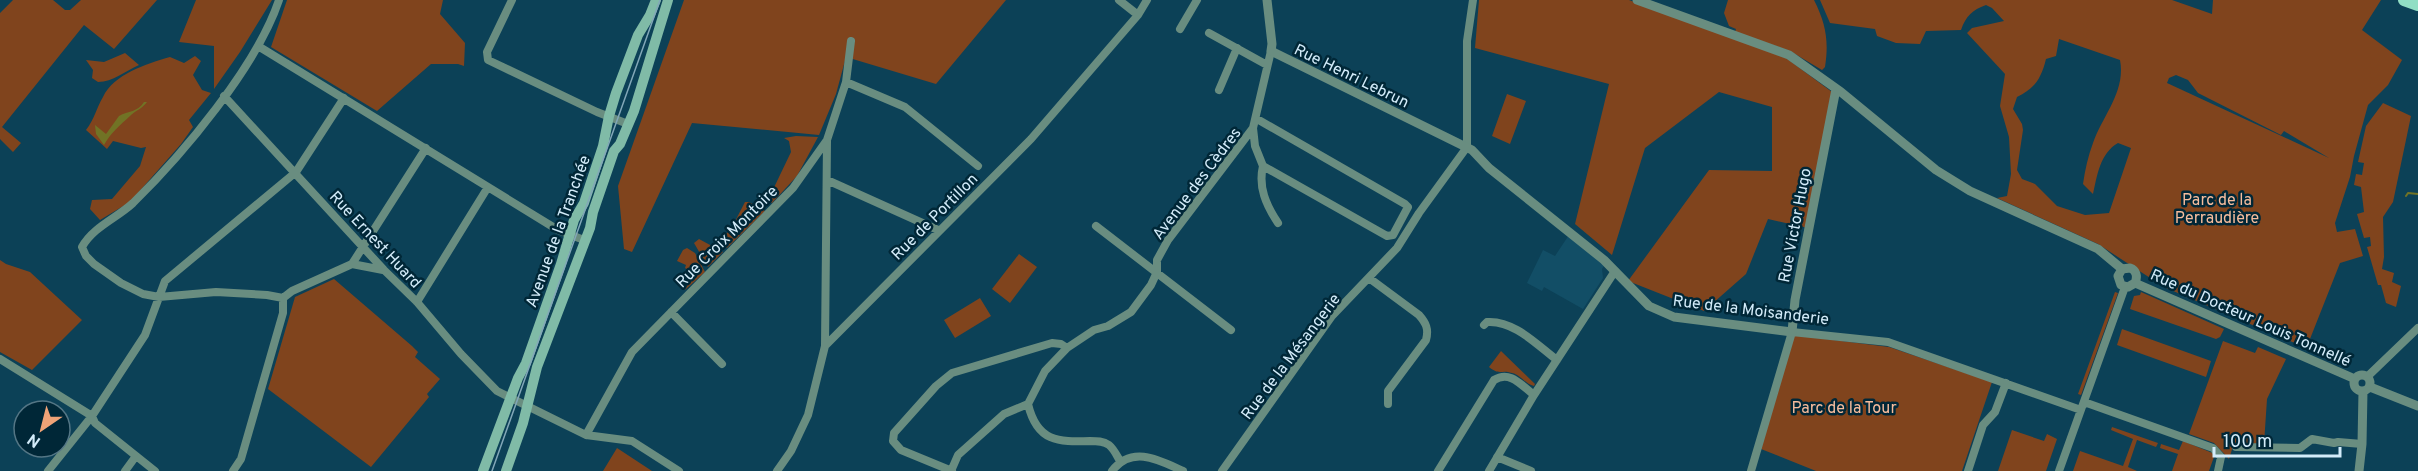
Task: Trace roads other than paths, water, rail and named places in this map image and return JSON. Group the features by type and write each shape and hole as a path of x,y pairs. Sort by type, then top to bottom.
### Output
{"main road":[{"name":"Avenue de la Tranchée","path":"483,471 509,399 526,363 569,235 584,203 603,146 609,116 635,43 656,0"},
{"name":"Avenue de la Tranchée","path":"506,471 528,405 537,367 590,228 593,212 614,151 620,144 628,124 654,50 668,0"},
{"path":"2404,0 2418,5"}],"street":[{"path":"279,0 258,46 224,96 177,156 132,204 94,232 81,247 86,256 109,275 143,294 159,297 216,291 283,298 292,291 351,264 426,148"},
{"path":"512,0 487,52 488,60 597,112 628,124"},
{"path":"1119,0 1138,15"},
{"name":"Rue de Portillon","path":"825,346 1031,138 1138,15 1147,0"},
{"path":"1180,29 1197,0"},
{"name":"Rue Henri Lebrun","path":"1267,0 1271,51 1467,147"},
{"path":"1467,147 1467,41 1473,0"},
{"path":"1637,0 1789,55 1836,88 1944,175 1980,196 2098,249 2122,269 2130,268 2135,271 2137,277 2131,286 2124,286 2118,279 2122,269"},
{"path":"1209,33 1267,65"},
{"name":"Rue Croix Montoire","path":"586,435 632,352 793,188 827,140 846,82 851,41"},
{"path":"258,46 558,230 584,240"},
{"path":"1219,90 1237,48"},
{"name":"Avenue des Cèdres","path":"1028,404 1045,371 1067,348 1094,330 1108,326 1129,314 1146,293 1157,272 1157,260 1168,240 1253,128 1257,119 1257,105 1271,51"},
{"path":"846,82 905,107 978,166"},
{"name":"Rue Victor Hugo","path":"1751,471 1792,332 1795,300 1836,88"},
{"name":"Rue Ernest Huard","path":"224,96 384,270 417,302 474,368 497,391 509,399"},
{"path":"48,471 92,416 145,335 162,287 171,276 296,172 344,98"},
{"path":"1257,119 1408,207 1393,235 1387,236 1263,166"},
{"path":"1253,128 1255,146 1263,166 1260,178 1263,194 1278,223"},
{"path":"777,471 791,451 808,415 825,346 827,140"},
{"name":"Rue de la Moisanderie","path":"1467,147 1489,168 1604,260 1649,306 1674,317 1888,342 2006,383 2213,448 2221,457 2218,471"},
{"name":"Rue de la Mésangerie","path":"1221,471 1332,316 1397,249 1419,213 1467,147"},
{"path":"827,180 938,230"},
{"path":"417,302 488,187"},
{"path":"1095,226 1231,330"},
{"path":"351,264 384,270"},
{"path":"1489,471 1534,395 1601,296 1615,271"},
{"path":"1369,278 1419,315 1425,322 1428,332 1426,340 1388,391 1388,405"},
{"name":"Rue du Docteur Louis Tonnellé","path":"2135,282 2355,379"},
{"path":"2059,471 2124,286"},
{"path":"233,471 241,459 283,313 283,298"},
{"path":"670,312 722,364"},
{"path":"1484,325 1487,322 1497,321 1513,327 1557,360"},
{"path":"2359,471 2368,376 2418,328"},
{"path":"1067,348 1061,344 1052,343 952,373 936,386 894,433 893,441 901,450 952,471 958,455 1004,414 1028,404 1036,424 1048,437 1058,441 1103,442 1114,450 1120,461"},
{"path":"0,359 92,416 95,423 155,471"},
{"path":"2368,376 2361,374 2355,379 2356,389 2366,389 2418,406"},
{"path":"1438,471 1494,380 1500,376 1510,376 1534,395"},
{"path":"1968,471 1983,425 1995,412 2006,383"},
{"path":"509,399 528,405 586,435 632,441 679,471"},
{"path":"2236,447 2300,448 2312,439 2362,444"},
{"path":"125,471 136,456"},
{"path":"1112,471 1120,461 1138,456 1159,460 1184,471"},
{"path":"1497,457 1531,471"}],"waterway":[{"path":"2406,196 2408,193 2418,194"}],"tram line":[{"path":"492,471 660,0"}],"park label":[{"name":"Parc de la Perraudière","path":"2217,208"},
{"name":"Parc de la Tour","path":"1844,407"}]}
